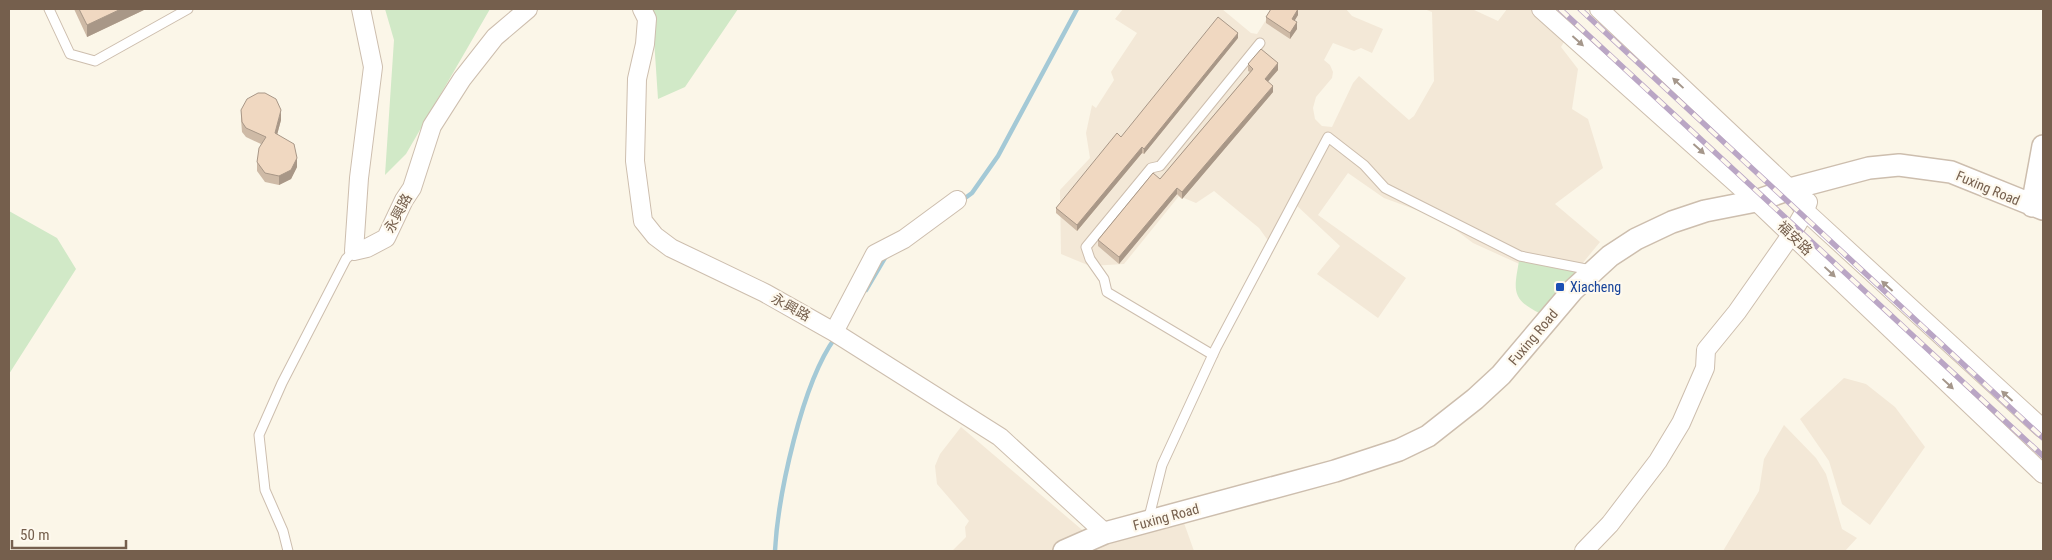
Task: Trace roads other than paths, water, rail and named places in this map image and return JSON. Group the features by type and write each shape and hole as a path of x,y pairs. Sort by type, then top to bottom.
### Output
{"street":[{"path":"354,251 359,178 373,67 361,9"},
{"name":"永興路","path":"354,251 367,248 386,238 400,206 412,188 432,126 462,78 495,37 528,9"},
{"name":"永興路","path":"642,9 646,19 645,44 637,79 635,160 643,221 655,236 671,248 765,293 834,332 1000,437 1105,533"},
{"name":"福安路","path":"1541,9 1756,201 2043,474"},
{"path":"1584,551 1610,524 1658,461 1682,423 1705,368 1706,350 1737,312 1791,235 1805,211 1808,200 1799,186 1599,9"},
{"path":"2038,208 2043,146"},
{"name":"Fuxing Road","path":"1064,551 1105,533 1335,471 1398,450 1428,436 1475,399 1501,375 1573,290 1610,256 1672,222 1705,211 1756,201 1799,186 1869,168 1900,165 1951,172 2038,208"},
{"path":"834,332 875,254 904,239 957,200"},
{"name":"福安路","path":"1805,211 2043,428"}],"lane":[{"path":"50,9 70,54 95,61 188,9"},
{"path":"1213,355 1107,292 1104,279 1090,259 1086,248 1151,168 1160,166 1260,43"},
{"path":"1148,522 1162,465 1213,355 1328,137 1364,165 1385,188 1520,256 1594,271"},
{"path":"288,551 283,531 265,490 259,435 296,356 346,259 354,251"}],"waterway":[{"path":"961,201 972,193 998,156 1077,9"},
{"path":"866,290 886,256"},
{"path":"775,551 781,500 802,410 812,382 835,338"}],"railway":[{"path":"1560,9 2043,456"},
{"path":"1580,9 2043,438"}],"place":[{"name":"Xiacheng","path":"1560,287"}]}
